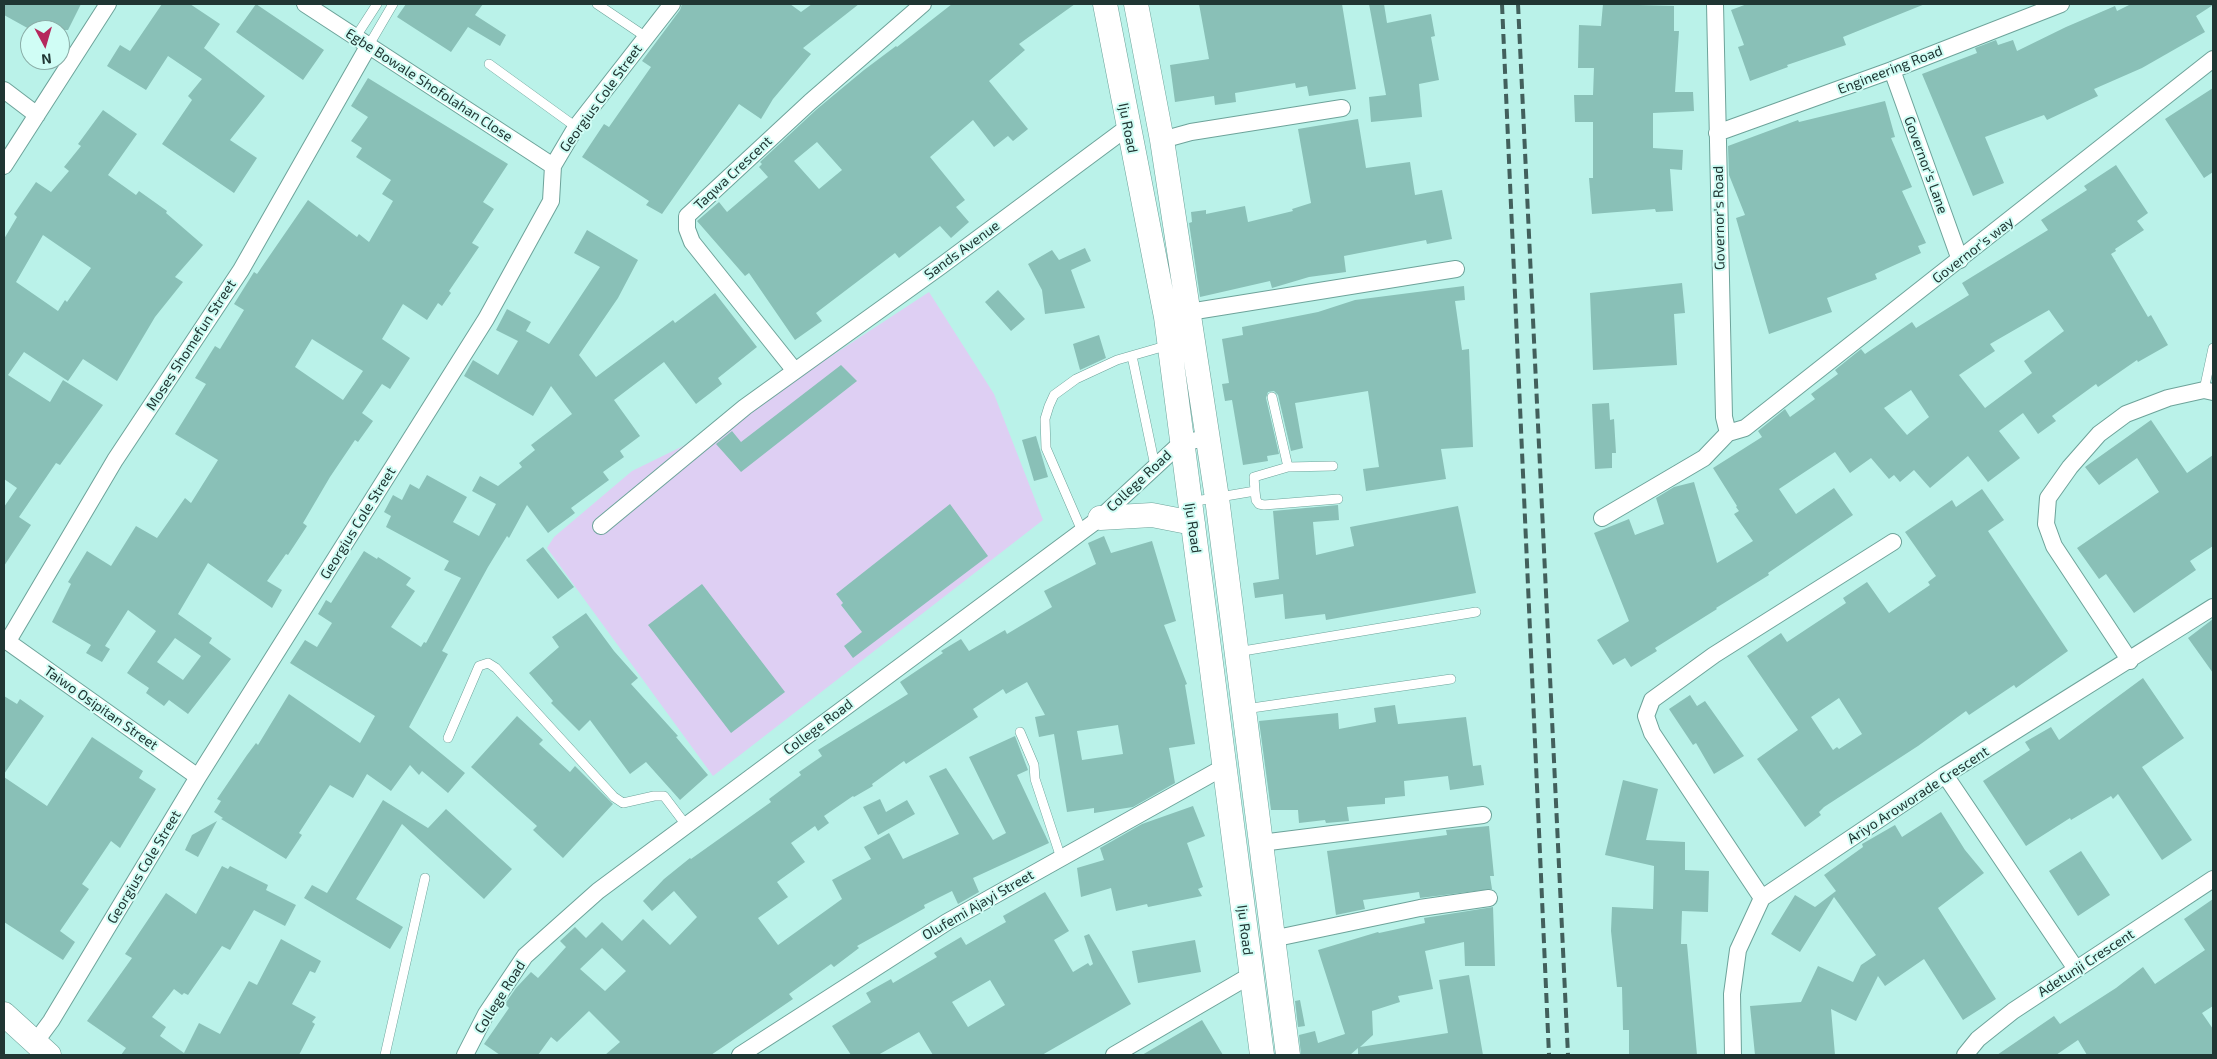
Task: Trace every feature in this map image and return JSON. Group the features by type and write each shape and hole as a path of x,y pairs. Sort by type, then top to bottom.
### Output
{"main road":[{"name":"Iju Road","path":"1105,4 1166,317 1262,1055"},
{"name":"Iju Road","path":"1136,4 1162,140 1217,498 1288,1055"},
{"path":"1091,524 1152,515 1191,512"},
{"path":"4,1014 37,1051"},
{"path":"4,1034 37,1051"}],"street":[{"path":"4,166 108,4"},
{"name":"Egbe Bowale Shofolahan Close","path":"305,4 553,166"},
{"name":"Georgius Cole Street","path":"37,1051 51,1021 198,777 490,312 551,201 553,166 576,127 672,4"},
{"name":"Taqwa Crescent","path":"795,372 692,242 687,216 810,102 923,4"},
{"name":"Governor's Road","path":"1715,4 1724,417 1728,432"},
{"name":"Engineering Road","path":"1717,133 1892,70 2061,4"},
{"name":"Moses Shomefun Street","path":"6,640 115,460 241,270 362,41"},
{"name":"Governor's way","path":"1728,432 1744,428 1960,260 2213,59"},
{"name":"Governor's Lane","path":"1892,70 1960,260"},
{"path":"4,90 37,115"},
{"path":"1162,140 1191,132 1342,108"},
{"name":"Sands Avenue","path":"601,526 745,407 1128,127"},
{"path":"1189,312 1456,269"},
{"path":"2130,661 2054,546 2046,524 2048,498 2070,467 2093,441 2126,414 2168,398 2208,391"},
{"path":"1602,518 1704,458 1728,432"},
{"name":"College Road","path":"466,1055 486,1014 525,956 598,891 1091,524 1181,443 1207,438"},
{"path":"1734,1055 1732,994 1738,950 1762,898 1652,732 1646,716 1652,700 1714,655 1894,542"},
{"name":"Ariyo Aroworade Crescent","path":"1762,898 1945,775 2130,661 2213,607"},
{"name":"Taiwo Osipitan Street","path":"6,640 198,777"},
{"name":"Olufemi Ajayi Street","path":"740,1055 947,922 1224,768"},
{"path":"1945,775 2076,969"},
{"path":"1261,843 1483,814"},
{"name":"Adetunji Crescent","path":"1965,1055 1978,1039 2013,1011 2213,880"},
{"path":"1272,939 1420,908 1489,898"},
{"path":"1114,1055 1251,975"}],"lane":[{"path":"362,41 377,4"},
{"path":"362,41 393,4"},
{"path":"597,4 646,37"},
{"path":"490,64 576,127"},
{"path":"1091,524 1046,448 1045,418 1054,395 1076,379 1117,360 1170,345"},
{"path":"2208,391 2210,353 2213,348"},
{"path":"1132,356 1156,466"},
{"path":"1272,397 1288,467"},
{"path":"1333,466 1288,467 1254,478 1256,500 1259,504 1264,505 1338,499"},
{"path":"1191,512 1217,498 1255,491"},
{"path":"1237,652 1476,612"},
{"path":"448,738 479,666 488,664 496,668 614,797 623,803 654,796 664,796 686,826"},
{"path":"1244,709 1451,679"},
{"path":"1020,732 1034,765 1035,779 1061,858"},
{"path":"386,1055 425,878"}],"shaded area":[{"path":"929,292 994,394 1043,520 713,776 547,548 554,537 632,471 726,425"}],"building":[{"path":"4,4 81,4 70,26 70,20 20,20 20,24 4,15"},
{"path":"162,4 190,4 220,24 204,48 265,96 230,140 257,158 234,193 162,144 192,100 188,96 202,79 168,56 146,90 107,66 120,45 130,51"},
{"path":"256,4 324,50 303,80 236,32"},
{"path":"406,4 483,4 475,15 506,35 500,46 468,27 451,52 397,17"},
{"path":"682,4 790,4 801,12 812,4 859,4 803,48 811,54 773,99 761,119 739,104 662,214 646,205 649,201 582,157 604,124 609,127 651,67 642,61 680,10"},
{"path":"952,4 1075,4 1019,44 1025,50 989,81 1028,129 1013,141 1008,136 994,147 973,120 930,157 965,200 956,207 969,222 951,238 940,226 899,258 895,253 816,313 822,321 795,340 749,273 745,276 697,221 719,202 727,212 768,177 759,167 762,164 760,162 817,109 864,70","holes":["817,142 842,170 819,189 794,161"]},
{"path":"1199,4 1342,4 1356,89 1309,96 1307,86 1296,88 1295,83 1235,93 1236,102 1215,105 1214,96 1175,102 1170,65 1209,59"},
{"path":"1369,4 1384,4 1387,23 1431,14 1435,36 1431,37 1439,80 1419,84 1422,117 1371,122 1369,97 1386,95"},
{"path":"1603,4 1674,6 1674,31 1679,31 1675,92 1693,92 1694,111 1653,113 1653,148 1683,150 1682,170 1670,169 1673,211 1656,212 1655,209 1592,214 1589,178 1593,178 1593,122 1575,122 1574,95 1593,95 1594,68 1578,68 1579,25 1601,26"},
{"path":"1747,4 1925,4 1843,37 1846,45 1787,65 1788,67 1750,81 1738,47 1744,45 1731,10"},
{"path":"2131,4 2213,5 2196,16 2205,32 2142,68 2094,89 2098,96 2047,120 2044,115 1985,137 2004,183 1973,196 1922,74 1977,53 1975,48 1996,40 1998,45 2013,40 2017,51 2115,6 2117,11"},
{"path":"368,78 508,164 483,202 494,209 472,243 479,247 449,291 451,293 442,306 438,303 427,320 403,304 382,339 410,358 390,389 382,384 362,413 373,421 358,442 355,440 330,477 303,523 307,526 288,555 286,554 267,581 282,590 272,608 208,563 178,614 212,638 209,643 231,659 188,714 169,700 164,706 146,693 149,688 127,673 156,631 128,610 105,646 110,649 102,662 86,653 91,645 52,622 71,584 68,582 87,551 111,566 136,526 157,538 185,498 191,503 218,460 175,434 206,384 195,378 215,346 220,349 244,310 234,304 254,272 257,274 308,200 357,237 359,234 369,242 393,201 382,194 391,180 356,157 362,148 351,141 368,117 351,106","holes":["312,339 363,371 343,400 295,367","175,638 201,656 183,680 157,662"]},
{"path":"2213,88 2213,172 2204,178 2165,119"},
{"path":"1885,101 1895,137 1891,138 1912,187 1902,191 1926,243 1918,246 1921,253 1875,274 1877,279 1827,298 1832,312 1769,334 1736,218 1745,215 1729,175 1728,146 1798,120 1799,122"},
{"path":"103,110 137,134 108,175 136,195 139,191 167,211 166,213 203,245 175,277 183,282 155,317 117,381 83,359 68,381 24,352 8,375 50,402 63,380 103,405 60,465 56,463 19,517 31,525 4,566 4,507 17,488 4,479 4,239 17,217 14,214 36,182 51,192 69,171 64,167 81,146 78,144","holes":["43,235 91,268 67,302 65,300 58,311 16,282"]},
{"path":"1358,119 1366,168 1410,162 1415,195 1442,190 1452,239 1427,244 1426,240 1344,256 1346,272 1309,277 1272,288 1270,281 1200,297 1189,223 1192,222 1191,212 1206,210 1206,214 1245,206 1248,222 1293,211 1292,209 1311,203 1298,129"},
{"path":"2116,165 2148,213 2137,221 2144,230 2115,249 2116,251 2111,254 2148,317 2151,315 2168,345 2138,362 2137,360 2098,387 2096,384 2052,416 2056,421 2038,434 2023,413 1999,431 2020,458 1988,482 1968,456 1930,488 1914,470 1900,482 1894,475 1889,479 1871,458 1850,473 1835,452 1779,489 1796,514 1834,488 1853,515 1768,573 1769,575 1655,648 1657,651 1631,667 1625,658 1613,665 1597,640 1629,621 1594,533 1629,519 1635,535 1664,524 1656,498 1674,487 1694,482 1717,563 1753,541 1734,514 1739,511 1737,506 1713,468 1762,437 1758,431 1785,409 1790,417 1815,399 1811,394 1838,374 1835,370 1861,349 1865,354 1912,322 1916,328 1969,295 1962,283 2048,230 2041,220 2087,190 2084,186","holes":["2049,310 2064,331 2024,361 2032,373 1985,408 1959,375 1995,351 1990,344","1911,390 1929,417 1907,435 1884,408"]},
{"path":"587,230 638,260 618,298 579,355 596,377 673,320 675,323 715,293 757,347 718,378 722,384 696,404 664,362 614,400 640,436 620,451 624,457 603,472 609,480 571,508 575,513 548,533 527,505 509,538 507,536 488,567 442,651 448,654 409,727 465,773 448,793 422,771 419,775 410,765 391,791 367,774 353,798 330,785 299,833 302,835 286,859 221,819 223,818 214,812 221,801 217,799 256,743 258,745 289,694 360,743 375,716 290,663 305,640 317,647 332,623 318,614 326,600 331,603 364,551 377,559 378,557 411,578 406,585 415,591 391,627 421,647 424,642 426,643 461,578 444,570 449,561 386,527 391,516 384,512 393,495 402,500 410,484 419,489 427,475 467,497 453,522 479,536 496,504 472,491 480,476 498,486 522,467 519,463 535,450 531,445 572,414 551,386 533,416 464,376 473,360 498,375 518,341 496,330 507,309 531,322 526,331 549,344 600,267 574,253"},
{"path":"1085,248 1091,261 1071,270 1085,308 1045,314 1042,290 1028,264 1052,250 1059,260"},
{"path":"1682,283 1685,313 1674,314 1677,365 1593,370 1590,293"},
{"path":"1464,286 1465,300 1455,301 1462,350 1469,349 1473,447 1441,449 1446,479 1366,491 1363,469 1379,467 1368,391 1295,403 1303,448 1291,451 1278,395 1274,391 1268,392 1266,398 1279,454 1267,456 1268,461 1243,465 1232,400 1225,401 1222,384 1229,383 1222,339 1243,335 1242,327 1318,312 1355,300"},
{"path":"998,290 1025,319 1011,331 985,302"},
{"path":"1099,335 1106,358 1080,370 1073,344"},
{"path":"841,365 857,381 741,472 716,444 732,431 741,442"},
{"path":"1609,403 1610,420 1614,419 1616,453 1612,453 1612,468 1595,469 1592,404"},
{"path":"2151,420 2187,473 2213,455 2213,546 2190,561 2196,570 2134,613 2106,574 2099,579 2077,548 2159,492 2137,458 2099,485 2085,467"},
{"path":"1036,436 1048,477 1034,481 1022,440"},
{"path":"1982,489 2004,520 1988,531 2068,651 2016,688 2014,685 1969,715 1966,711 1918,746 1824,807 1819,812 1821,815 1805,827 1757,759 1798,730 1747,656 1781,633 1787,642 1846,603 1843,598 1867,582 1889,613 1930,585 1928,582 1936,576 1905,532 1952,500 1956,507","holes":["1839,698 1862,734 1839,749 1837,747 1833,750 1811,717"]},
{"path":"950,504 988,556 853,658 844,646 862,632 841,605 843,603 836,594"},
{"path":"1338,505 1339,520 1313,522 1316,555 1354,546 1350,527 1458,506 1476,593 1326,620 1325,614 1285,619 1283,594 1255,598 1253,583 1279,579 1273,511"},
{"path":"1104,536 1111,553 1152,541 1176,621 1164,625 1187,684 1185,685 1195,744 1169,748 1175,783 1133,807 1094,813 1094,808 1067,812 1054,734 1039,737 1035,717 1045,715 1027,682 1006,694 1003,689 973,709 978,717 906,764 904,761 872,784 873,786 853,796 824,816 829,823 818,831 815,826 791,843 805,862 777,882 788,897 758,918 778,945 842,899 832,880 871,859 864,847 889,833 903,859 959,834 929,776 946,768 993,840 1006,833 969,757 1015,736 1028,770 1017,775 1049,843 973,878 979,892 958,904 952,891 924,905 925,908 857,946 859,948 834,967 831,964 789,994 793,999 711,1055 605,1055 620,1042 589,1011 557,1042 551,1037 538,1055 500,1055 484,1044 509,1008 505,1004 516,988 531,972 538,978 566,947 560,941 575,927 586,938 602,922 622,941 643,919 670,945 697,917 674,891 652,911 643,901 664,879 690,858 771,802 769,799 801,775 799,772 822,756 818,750 908,694 900,682 943,653 941,651 961,639 969,651 1005,630 1007,634 1052,607 1044,591 1096,564 1088,543","holes":["1118,725 1123,754 1082,760 1077,731","602,948 626,971 605,991 580,969"]},
{"path":"543,547 574,587 558,599 526,560"},
{"path":"702,584 785,692 731,733 648,625"},
{"path":"586,613 614,651 638,678 631,684 678,736 676,737 708,775 680,800 646,762 630,774 590,720 579,731 551,703 553,701 529,673 559,647 552,637"},
{"path":"2213,619 2213,673 2188,638"},
{"path":"2143,678 2184,738 2142,767 2192,840 2162,860 2118,794 2113,799 2111,796 2071,820 2070,818 2026,846 1983,781 2030,750 2025,742 2051,727 2059,740"},
{"path":"1690,695 1697,706 1705,701 1744,756 1714,774 1696,743 1693,745 1669,709"},
{"path":"4,696 17,704 20,699 44,716 4,774"},
{"path":"1395,705 1398,724 1466,717 1473,766 1481,765 1484,785 1450,790 1448,776 1404,781 1405,796 1385,798 1385,804 1347,807 1349,821 1326,823 1325,820 1299,823 1298,810 1271,810 1259,721 1338,713 1339,729 1376,722 1374,708"},
{"path":"517,716 543,740 539,744 570,772 575,766 613,804 563,858 533,830 537,826 471,767"},
{"path":"92,737 143,771 139,778 156,789 120,848 111,841 82,884 89,889 60,931 75,942 63,960 4,922 4,777 47,806"},
{"path":"1623,780 1658,789 1646,840 1685,842 1685,870 1709,871 1708,912 1682,911 1681,944 1687,944 1697,1055 1629,1055 1629,1030 1623,1030 1622,987 1617,987 1611,931 1612,907 1653,909 1654,866 1605,855"},
{"path":"880,799 886,812 907,800 915,814 878,835 863,807"},
{"path":"383,800 428,828 446,809 512,869 484,899 402,824 356,899 403,927 390,949 304,898 312,885 327,893"},
{"path":"1193,806 1205,836 1187,843 1203,887 1198,889 1202,896 1148,907 1147,904 1116,911 1111,888 1081,897 1077,868 1104,860 1100,848 1142,824"},
{"path":"1941,812 1965,850 1984,873 1938,908 1996,999 1963,1020 1924,959 1885,986 1878,976 1856,1021 1831,1009 1835,1055 1755,1055 1750,1006 1801,1002 1818,966 1853,982 1861,965 1876,955 1834,897 1800,952 1771,934 1795,895 1815,907 1836,891 1824,875 1863,847 1862,844 1895,825 1902,837"},
{"path":"217,821 198,857 185,850 192,835"},
{"path":"1489,826 1494,876 1490,876 1492,889 1420,898 1419,892 1363,900 1365,909 1336,915 1327,851 1447,835 1446,830"},
{"path":"2081,851 2110,895 2078,916 2049,871"},
{"path":"222,866 228,869 230,866 268,885 266,890 296,905 285,926 254,910 230,950 222,946 188,995 184,993 182,995 174,989 152,1017 166,1027 160,1036 184,1053 199,1023 220,1034 249,981 257,985 281,939 321,961 315,973 310,971 292,1004 316,1017 312,1022 315,1024 299,1055 121,1055 126,1048 87,1021 132,958 125,954 166,893 196,914"},
{"path":"1045,892 1069,931 1054,940 1073,972 1088,963 1090,966 1093,964 1084,936 1089,934 1131,1004 1042,1055 933,1055 919,1032 878,1055 851,1055 832,1026 871,1002 866,993 891,979 893,983 937,957 934,953 961,937 966,945 1006,922 1003,916","holes":["990,980 1005,1005 968,1027 952,1002"]},
{"path":"2213,899 2213,1006 2202,1013 2213,1029 2213,1055 2087,1055 2078,1040 2056,1055 1997,1055 2054,1016 2060,1024 2116,988 2143,967 2155,984 2205,950 2184,919"},
{"path":"1493,907 1495,966 1465,966 1464,942 1425,951 1433,989 1398,996 1400,1002 1372,1011 1373,1035 1360,1047 1448,1033 1439,980 1469,975 1483,1055 1358,1055 1358,1048 1350,1055 1301,1055 1299,1035 1315,1031 1318,1043 1345,1034 1318,950 1378,932 1425,923 1424,918"},
{"path":"1195,940 1201,972 1138,983 1132,951"},
{"path":"1300,1000 1305,1026 1298,1027 1295,1001"},
{"path":"1202,1020 1223,1055 1142,1055"}],"railway":[{"path":"1502,4 1549,1055"},
{"path":"1518,4 1568,1055"}]}
